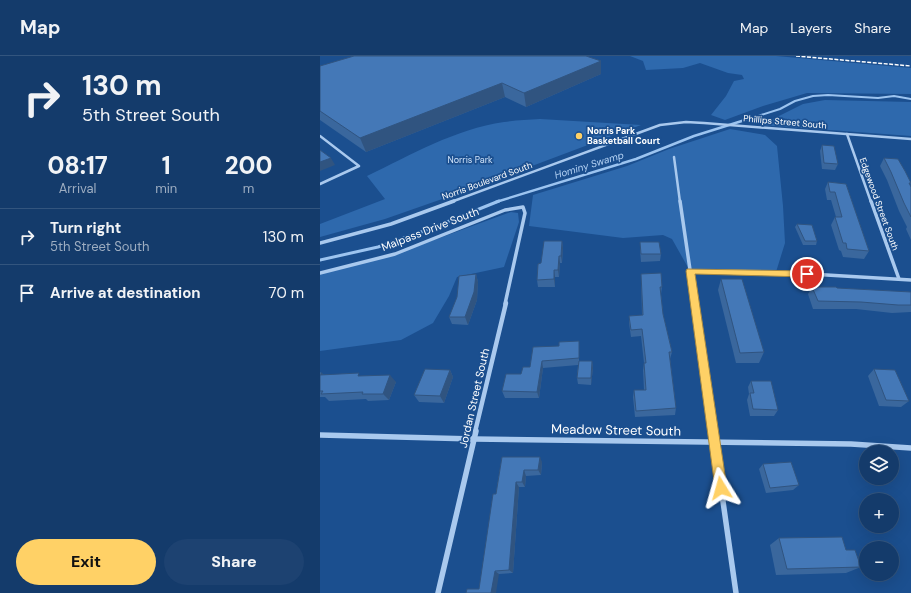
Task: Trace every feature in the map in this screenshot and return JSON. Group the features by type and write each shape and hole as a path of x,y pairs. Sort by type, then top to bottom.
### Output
{"street":[{"name":"Phillips Street South","path":"657,125 679,122 704,123 911,139"},
{"name":"Norris Boulevard South","path":"320,243 391,224 657,125"},
{"name":"Edgewood Street South","path":"846,134 899,279"},
{"path":"320,136 359,166 355,170 320,184"},
{"path":"674,157 736,593"},
{"name":"Malpass Drive South","path":"320,273 395,254 505,210 523,207"},
{"name":"Jordan Street South","path":"438,593 519,246 525,213 523,207"},
{"path":"690,271 776,272 911,280"},
{"name":"Meadow Street South","path":"320,435 474,439 851,444 911,448"}],"green space":[{"path":"630,56 776,56 911,68 911,94 807,93 763,106 725,120 711,115 726,96 734,81 744,79 742,75 728,73 700,63 683,68 646,70 643,61"},
{"path":"825,100 911,102 911,136 761,125 803,104"},
{"name":"Norris Park","path":"540,119 641,125 465,191 385,219 320,237 320,224 385,199 367,176 434,144 468,130 504,122"},
{"path":"730,129 765,135 777,146 785,243 776,272 690,271 672,239 663,235 623,238 529,226 533,195 627,166 669,149"},
{"path":"511,212 518,213 519,222 504,267 457,277 449,296 433,323 401,340 320,351 320,273 401,252"}],"building":[{"path":"354,56 586,56 601,61 524,93 502,83 360,138 320,111 320,66"},
{"path":"822,145 834,146 838,164 824,163"},
{"path":"320,150 331,158 320,162"},
{"path":"884,158 898,159 911,183 909,183 911,187 911,217 891,172"},
{"path":"828,182 846,184 869,251 847,249 846,243 843,243 835,217 842,217 835,192 830,192"},
{"path":"797,224 812,225 817,241 805,241"},
{"path":"544,241 562,241 561,256 559,256 558,270 554,270 554,279 537,280 538,264 541,263"},
{"path":"640,242 659,242 661,254 641,254"},
{"path":"661,273 662,287 660,287 663,314 672,352 669,352 676,408 636,411 634,390 646,390 644,363 646,363 642,329 631,330 629,316 643,315 641,274"},
{"path":"476,274 474,292 465,317 449,317 457,297 459,276"},
{"path":"721,279 742,279 764,352 740,353"},
{"path":"812,287 836,287 911,292 911,305 818,301"},
{"path":"579,341 579,358 542,361 537,392 502,391 506,374 521,374 523,367 530,367 533,347 559,346 559,342"},
{"path":"579,361 592,361 591,378 577,378"},
{"path":"425,369 450,370 440,396 414,395"},
{"path":"874,369 895,370 909,401 886,400"},
{"path":"359,373 358,376 390,375 383,394 362,394 363,392 321,394 323,391 320,391 320,375"},
{"path":"751,381 771,381 778,410 753,409 750,393 754,393"},
{"path":"502,457 540,457 538,470 524,470 522,482 516,482 509,570 495,571 491,593 466,593 467,589 479,589 493,494 496,494"},
{"path":"791,462 799,485 770,488 763,464"},
{"path":"842,537 846,550 855,550 859,561 859,567 787,569 779,538"}],"waterway":[{"name":"Hominy Swamp","path":"742,121 780,109 795,101 813,96 828,95 878,98 894,96 911,99"},
{"name":"Hominy Swamp","path":"498,201 636,159 694,136 745,120"},
{"name":"Hominy Swamp","path":"320,260 378,247 427,230 498,201"}],"railway":[{"path":"796,56 911,66"}],"place":[{"name":"Norris Park Basketball Court","path":"579,136"}],"route":[{"path":"721,488 690,271 776,272 807,274"}]}
